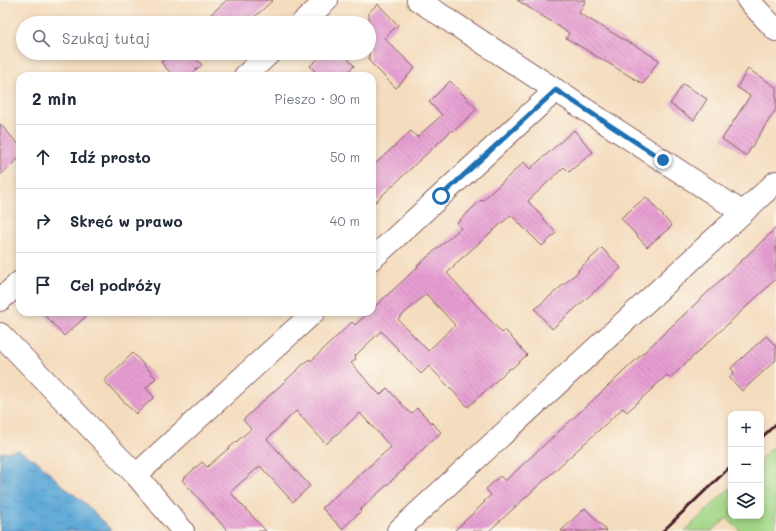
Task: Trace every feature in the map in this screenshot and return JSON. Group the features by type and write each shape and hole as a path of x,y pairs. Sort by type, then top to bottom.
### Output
{"street":[{"path":"310,16 327,0"},
{"path":"418,0 743,213"},
{"path":"748,0 776,30"},
{"path":"249,72 262,60"},
{"path":"376,255 556,90"},
{"path":"398,531 776,182"},
{"path":"0,300 16,286"},
{"path":"136,475 310,316"},
{"path":"0,334 136,475 183,531"}],"green space":[{"path":"776,444 776,531 740,531 728,519 764,519 764,455"},
{"path":"728,490 728,519 727,518 712,531 685,531"}],"water":[{"path":"18,450 38,462 63,486 86,504 112,531 0,531 0,453"}],"building":[{"path":"227,0 273,0 256,16 209,16"},
{"path":"517,0 586,0 579,13 659,60 643,84 566,38 569,33"},
{"path":"378,4 398,25 384,38 415,68 396,88 369,61 376,60 376,16 369,16 369,12"},
{"path":"163,60 197,60 202,65 194,72 170,72 161,62"},
{"path":"316,60 349,60 354,66 347,72 316,72 310,66"},
{"path":"748,69 776,87 776,109 746,156 722,139 750,96 737,87"},
{"path":"450,81 477,109 454,131 452,130 376,201 376,163 411,131 417,137 442,115 429,102"},
{"path":"683,84 707,99 694,120 670,104"},
{"path":"0,124 16,142 16,161 0,175"},
{"path":"574,130 593,152 569,172 564,167 528,201 556,233 542,246 511,215 454,265 455,266 447,273 502,333 505,330 527,355 511,369 510,368 468,407 429,366 421,374 381,331 355,356 356,359 351,363 380,395 387,388 411,414 417,408 441,432 342,529 322,508 391,447 360,413 326,444 296,411 267,439 310,486 293,502 260,466 230,492 266,531 228,531 182,480 202,462 207,467 251,429 243,420 309,359 311,361 352,322 355,325 365,316 376,316 376,305 418,267 417,266 461,228 457,223 524,162 530,169","holes":["426,294 455,325 428,351 398,319"]},
{"path":"646,197 672,226 647,247 621,218"},
{"path":"776,228 776,279 670,378 667,375 627,412 623,408 489,531 454,531 491,495 486,489 500,476 505,481"},
{"path":"602,248 621,268 552,329 535,309 579,271 578,270"},
{"path":"46,316 86,316 64,336"},
{"path":"766,336 776,346 776,360 742,391 729,377 734,372 731,368"},
{"path":"133,353 156,378 146,388 154,397 136,414 104,381"},
{"path":"585,508 607,531 561,531"}],"railway":[{"path":"764,435 776,424"},
{"path":"663,531 728,469"}],"route":[{"path":"441,196 556,90 663,160"}]}
